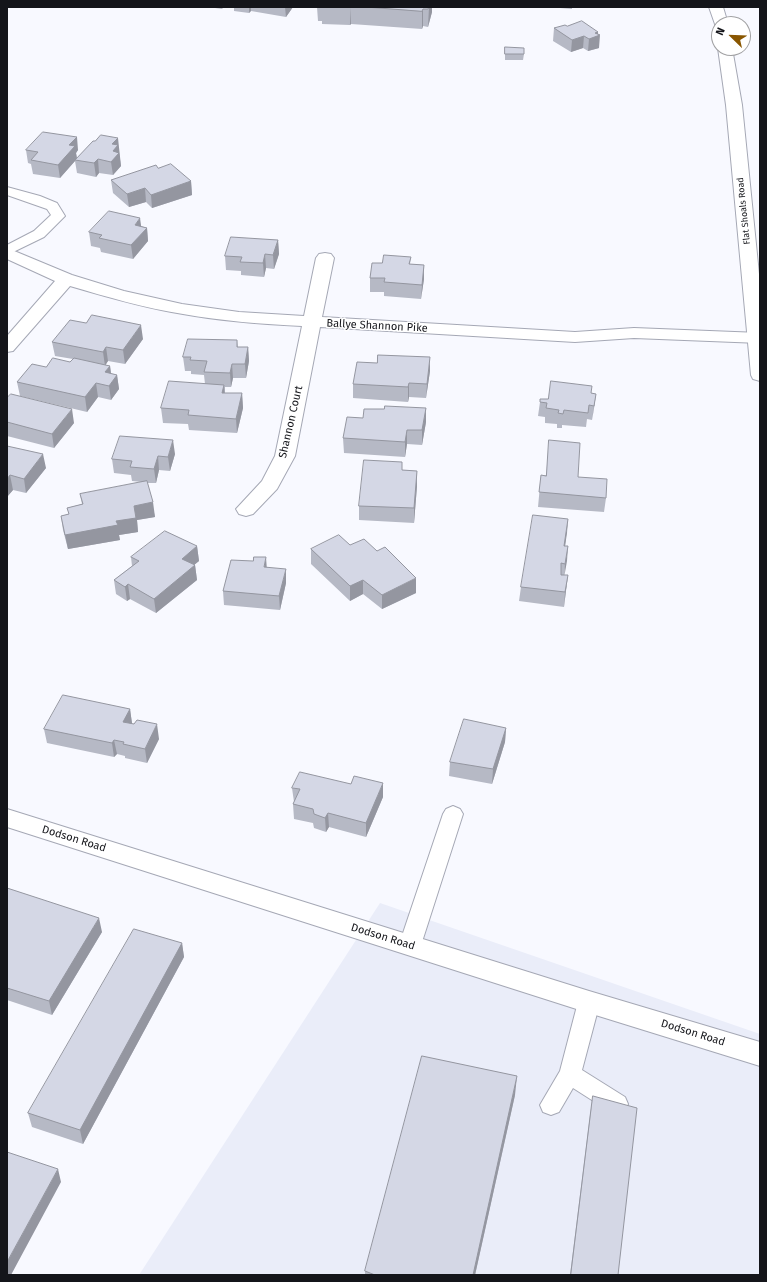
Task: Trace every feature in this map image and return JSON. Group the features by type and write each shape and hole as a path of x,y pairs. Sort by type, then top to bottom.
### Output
{"street":[{"name":"Flat Shoals Road","path":"726,56 734,105 758,338 760,374"},
{"name":"Ballye Shannon Pike","path":"7,252 66,279 120,295 182,309 239,317 575,337 634,333 758,338"},
{"name":"Shannon Court","path":"246,509 270,484 285,456 325,258"},
{"path":"7,347 66,279"},
{"name":"Dodson Road","path":"7,818 589,1002 760,1054"}],"lane":[{"path":"7,191 35,199 52,206 58,216 39,234 7,252"},
{"path":"410,945 453,814"},
{"path":"551,1105 570,1074 589,1002"},
{"path":"570,1074 617,1104"}],"shaded area":[{"path":"380,903 760,1034 760,1275 139,1275"}],"building":[{"path":"366,7 429,7 428,9 423,9 422,11"},
{"path":"582,21 598,32 595,33 600,35 589,39 584,36 572,40 554,28 565,25 567,26"},
{"path":"505,47 524,48 524,54 505,54"},
{"path":"43,132 77,137 69,145 75,146 58,165 31,160 38,152 26,150"},
{"path":"101,135 118,138 112,144 118,145 113,151 119,153 111,162 98,159 94,163 75,160 93,141"},
{"path":"171,164 191,181 151,195 145,188 127,194 111,180 156,165 158,168"},
{"path":"109,211 140,218 135,225 147,228 131,245 99,238 102,235 89,232"},
{"path":"231,237 278,240 273,255 265,254 263,263 240,262 242,257 225,256"},
{"path":"384,255 411,257 409,264 424,265 422,285 384,282 385,278 370,278 372,263 382,263"},
{"path":"92,315 141,325 123,350 106,347 103,352 52,342 70,320 86,323"},
{"path":"188,339 237,340 237,347 248,347 245,364 232,364 230,373 204,372 207,361 190,360 191,357 183,357"},
{"path":"378,355 430,357 427,384 409,383 408,387 353,384 357,362 377,363"},
{"path":"53,358 70,362 74,358 110,366 105,372 117,375 109,386 96,383 85,397 17,382 32,364 46,367"},
{"path":"169,381 224,385 222,393 242,393 236,419 188,415 189,410 161,408"},
{"path":"551,381 592,386 591,393 596,394 594,406 589,405 588,413 564,410 563,414 558,413 559,410 546,408 547,403 540,402 540,399 548,399"},
{"path":"11,394 72,409 52,434 7,422 7,398"},
{"path":"385,406 426,408 422,430 407,430 405,442 343,438 347,417 363,418 364,409 384,409"},
{"path":"120,436 173,440 168,457 158,456 154,469 130,467 132,461 112,459"},
{"path":"549,440 580,443 578,477 607,479 606,498 539,492 541,475 546,476"},
{"path":"7,446 43,454 24,479 10,475 7,479"},
{"path":"364,460 402,462 402,470 417,471 414,508 359,506"},
{"path":"147,481 153,502 134,506 136,518 116,521 118,525 65,535 61,516 69,514 67,508 83,504 80,494"},
{"path":"533,515 568,519 564,546 568,546 565,564 561,563 561,575 568,575 565,592 521,587"},
{"path":"165,531 197,546 182,559 195,565 154,599 128,584 125,587 114,580 139,561 131,557"},
{"path":"339,535 350,545 364,539 377,551 385,547 416,578 382,595 363,580 350,586 311,549"},
{"path":"254,557 266,557 264,567 286,569 279,596 223,591 231,560 253,561"},
{"path":"63,695 130,709 123,722 134,724 137,720 157,724 145,749 123,744 124,742 114,740 112,743 44,729"},
{"path":"464,719 506,728 493,769 450,762"},
{"path":"300,772 351,784 354,776 383,783 366,823 328,813 325,818 314,814 313,809 293,804 300,789 292,788"},
{"path":"7,888 99,918 49,1001 7,988"},
{"path":"134,929 182,943 80,1130 28,1113"},
{"path":"422,1056 517,1076 473,1275 375,1275 365,1271"},
{"path":"593,1096 637,1108 618,1275 571,1275"},
{"path":"7,1152 58,1169 7,1262"}]}
